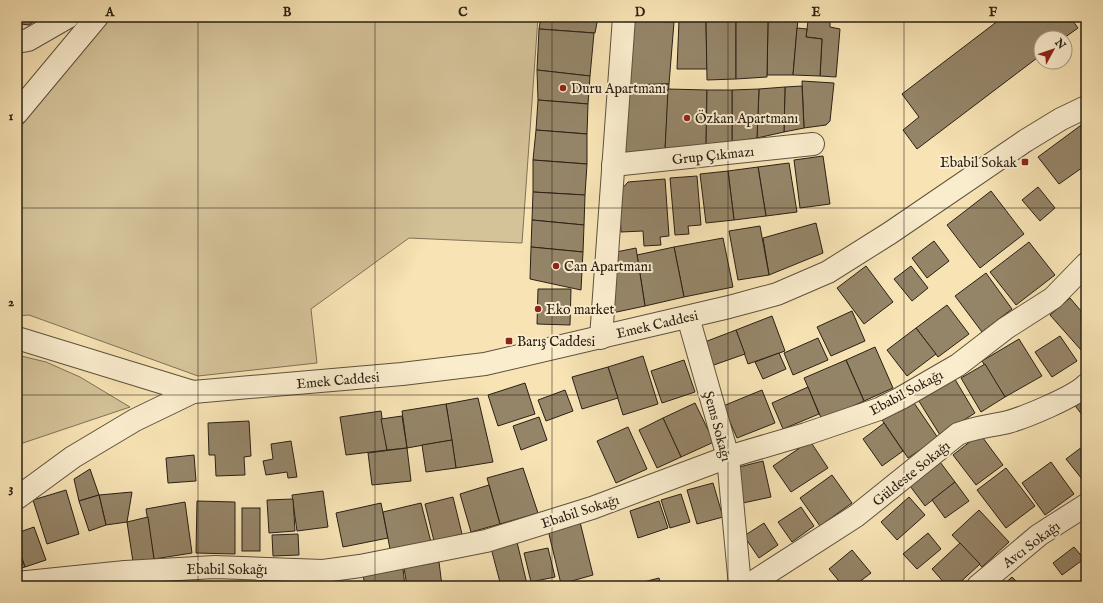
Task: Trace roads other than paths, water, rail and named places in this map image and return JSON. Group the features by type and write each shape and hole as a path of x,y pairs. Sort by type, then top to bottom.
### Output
{"street":[{"path":"17,42 28,40 68,17"},
{"path":"17,113 97,17"},
{"path":"601,338 624,17"},
{"name":"Emek Caddesi","path":"17,338 193,392 402,374 486,364 601,338 777,294 828,272 890,233 1025,141 1062,119 1086,107"},
{"name":"Grup Çıkmazı","path":"614,166 813,144"},
{"name":"Ebabil Sokağı","path":"17,583 125,572 215,567 323,571 360,566 486,541 592,508 728,457 821,429 879,409 958,365 1006,328 1053,298 1086,264"},
{"name":"Şems Sokağı","path":"688,317 728,457 740,586"},
{"name":"Güldeste Sokağı","path":"747,586 856,516 958,434 973,428 1009,422 1073,395 1086,385"},
{"path":"17,498 73,457 135,420 193,392"},
{"name":"Avcı Sokağı","path":"978,586 1039,535 1086,506"}],"place":[{"name":"Duru Apartmanı","path":"563,88"},
{"name":"Özkan Apartmanı","path":"687,118"},
{"name":"Ebabil Sokak","path":"1025,162"},
{"name":"Can Apartmanı","path":"556,266"},
{"name":"Eko market","path":"538,309"},
{"name":"Barış Caddesi","path":"509,341"}]}
